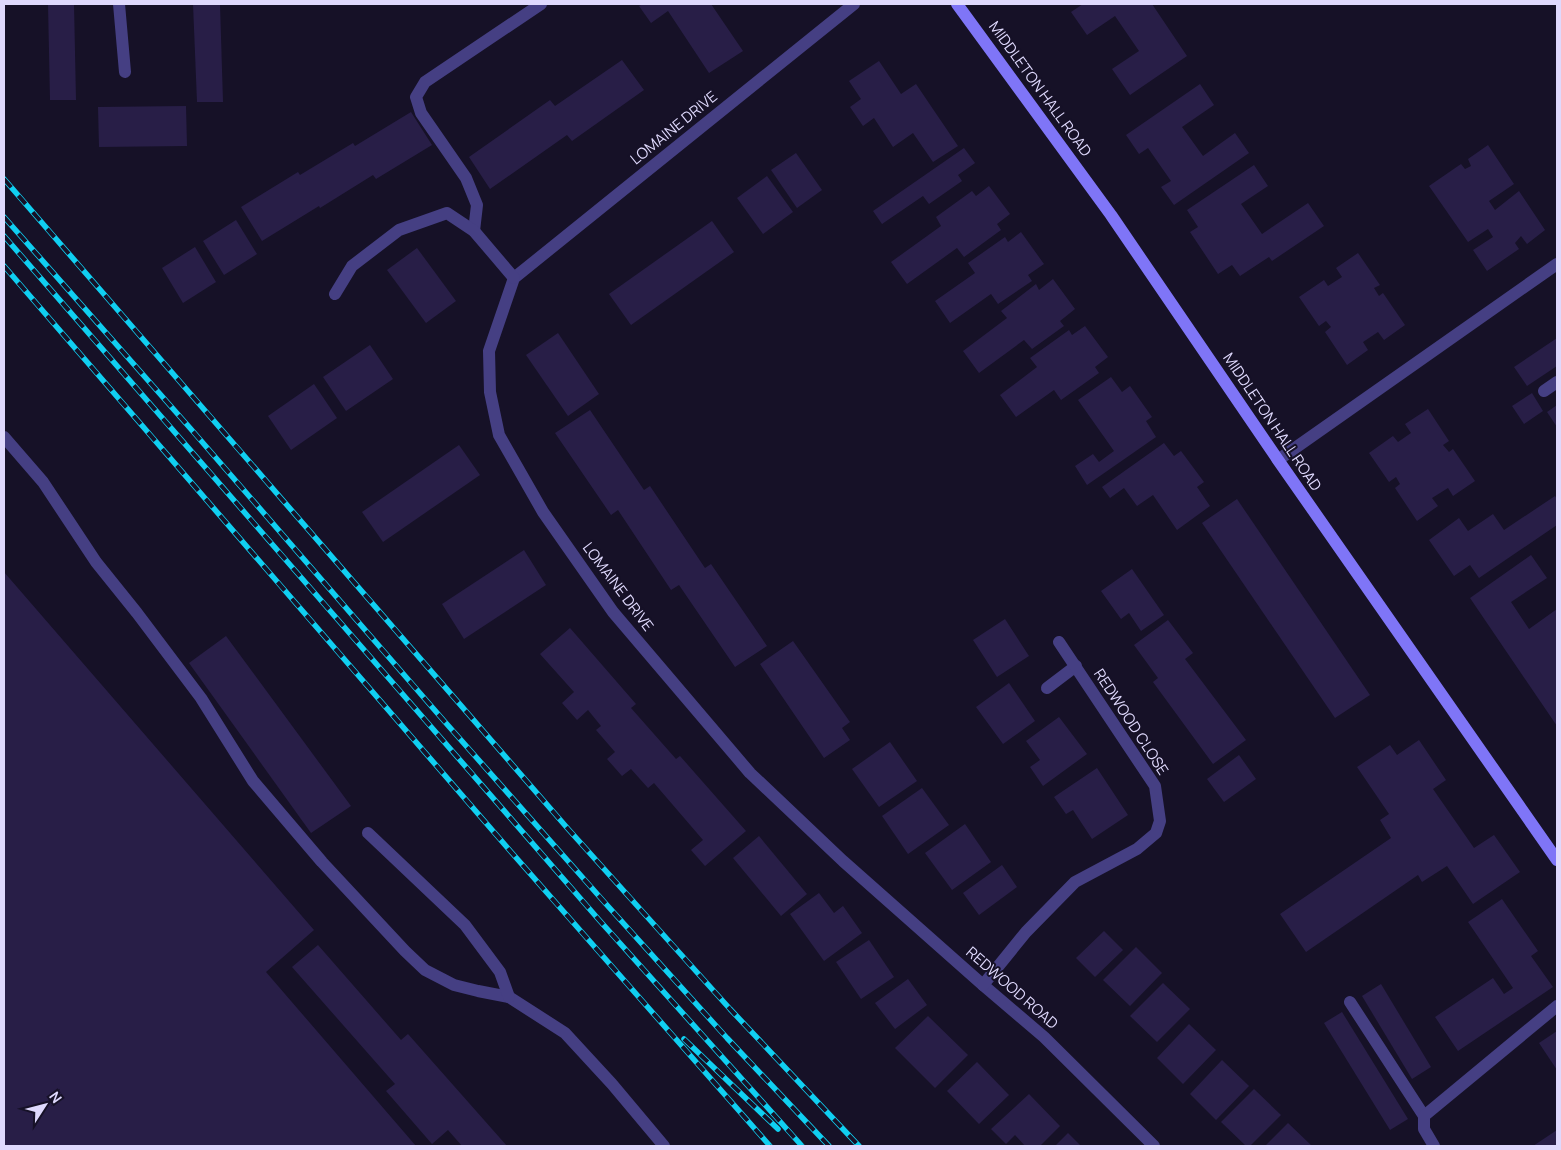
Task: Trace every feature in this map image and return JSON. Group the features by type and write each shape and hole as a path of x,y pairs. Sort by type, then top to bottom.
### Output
{"main road":[{"name":"MIDDLETON HALL ROAD","path":"957,4 1112,215 1278,460 1557,860"}],"street":[{"path":"119,4 125,72"},
{"path":"474,231 477,205 466,178 421,113 416,97 425,82 540,4"},
{"name":"LOMAINE DRIVE","path":"843,861 750,773 613,612 543,512 499,435 490,392 489,351 514,278 854,4"},
{"path":"336,294 352,266 398,230 447,213 474,231 514,278"},
{"path":"1278,460 1557,264"},
{"path":"1544,391 1557,382"},
{"path":"4,437 43,482 96,562 137,613 200,698 253,781 322,862 425,970 454,984 478,991 510,996 565,1033 612,1084 664,1146"},
{"name":"REDWOOD CLOSE","path":"983,985 1026,932 1075,882 1137,849 1156,833 1160,821 1154,786 1059,642"},
{"name":"REDWOOD CLOSE","path":"1047,688 1076,666"},
{"path":"368,832 465,925 500,972 510,996"},
{"name":"REDWOOD ROAD","path":"843,861 1044,1037 1154,1146"},
{"path":"1350,1002 1424,1116 1424,1129 1434,1146"},
{"path":"1424,1116 1557,1006"}],"building":[{"path":"48,4 74,4 76,100 50,100"},
{"path":"193,4 220,4 223,102 197,102"},
{"path":"643,4 711,4 743,51 709,73 668,11 651,23 639,6"},
{"path":"1083,4 1152,4 1187,56 1130,95 1112,69 1139,51 1115,16 1087,35 1071,12"},
{"path":"622,60 644,90 572,141 567,135 490,189 469,157 550,100 555,106"},
{"path":"879,61 901,94 916,84 958,146 933,162 913,133 893,147 874,118 863,126 850,107 861,99 849,81"},
{"path":"1200,84 1214,105 1182,127 1203,156 1235,133 1249,153 1174,205 1161,187 1171,181 1148,148 1139,154 1126,135"},
{"path":"186,106 187,146 99,147 98,107"},
{"path":"411,112 432,145 376,179 373,175 262,241 241,207 298,172 300,175 353,143 355,146"},
{"path":"1488,145 1514,184 1489,201 1495,210 1519,191 1545,230 1527,244 1521,236 1515,243 1519,249 1487,271 1473,250 1493,237 1488,229 1468,242 1429,186 1461,164 1465,169 1471,166 1468,159"},
{"path":"964,148 975,163 958,175 962,181 929,204 923,196 882,224 873,211"},
{"path":"796,153 822,190 797,208 771,170"},
{"path":"1254,165 1268,186 1241,204 1262,234 1308,203 1324,226 1272,261 1269,257 1240,276 1232,265 1218,274 1190,232 1198,227 1187,210"},
{"path":"767,176 793,212 763,234 737,198"},
{"path":"989,186 1010,214 997,224 1001,230 964,257 957,248 907,284 891,262 941,226 936,217 972,191 976,196"},
{"path":"236,220 257,254 224,275 203,241"},
{"path":"712,221 734,252 631,325 609,294"},
{"path":"1021,232 1044,264 1028,275 1032,281 998,304 991,294 950,323 935,301 975,273 968,263 1005,237 1008,242"},
{"path":"195,247 216,282 183,303 162,268"},
{"path":"417,248 456,301 426,323 387,270"},
{"path":"1358,253 1380,285 1374,288 1379,296 1383,293 1405,325 1384,340 1378,332 1363,342 1368,350 1347,365 1325,332 1331,327 1326,321 1319,326 1299,297 1324,280 1328,286 1342,277 1336,268"},
{"path":"1053,279 1075,309 1060,321 1064,326 1032,349 1024,340 979,373 963,351 1007,318 1001,311 1036,284 1039,290"},
{"path":"1085,326 1108,357 1095,367 1099,373 1061,400 1054,390 1016,417 1000,395 1037,367 1030,358 1069,330 1072,335"},
{"path":"558,333 599,394 568,416 526,355"},
{"path":"1557,338 1557,366 1527,386 1514,367"},
{"path":"370,345 393,379 346,411 323,377"},
{"path":"1111,377 1122,392 1130,386 1152,417 1146,421 1156,437 1087,485 1075,466 1093,454 1099,462 1114,451 1078,400"},
{"path":"314,384 337,418 291,450 268,416"},
{"path":"1532,393 1543,411 1524,424 1512,406"},
{"path":"1557,405 1557,427 1547,412"},
{"path":"1428,409 1449,441 1443,445 1449,452 1453,449 1475,481 1453,496 1448,488 1432,498 1438,506 1417,521 1395,488 1400,484 1396,477 1389,482 1369,453 1393,436 1398,442 1411,433 1405,424"},
{"path":"590,410 644,490 650,486 705,568 711,564 767,646 735,667 679,585 671,590 618,510 611,515 555,433"},
{"path":"1164,443 1174,456 1181,451 1204,482 1197,487 1210,506 1177,530 1153,495 1137,506 1124,488 1110,498 1102,487"},
{"path":"459,445 480,475 383,542 362,512"},
{"path":"1555,496 1557,499 1557,525 1479,578 1470,565 1454,576 1429,540 1459,518 1468,531 1493,514 1504,530"},
{"path":"1237,499 1370,695 1335,718 1202,523"},
{"path":"524,550 546,585 464,639 442,604"},
{"path":"1531,555 1547,578 1511,602 1529,629 1557,609 1557,726 1470,598"},
{"path":"1132,569 1164,615 1141,631 1129,613 1121,619 1101,591"},
{"path":"4,572 314,930 266,972 416,1146 4,1146"},
{"path":"1005,619 1029,656 997,677 973,640"},
{"path":"1168,620 1193,653 1185,659 1246,740 1213,764 1153,682 1158,678 1134,645"},
{"path":"570,628 636,704 631,708 676,759 680,756 746,831 705,866 691,850 703,840 654,783 648,788 631,769 622,776 607,759 615,752 596,730 601,726 588,710 577,720 562,703 574,692 540,654"},
{"path":"226,636 351,806 311,833 189,663"},
{"path":"793,641 850,722 842,728 850,740 824,758 760,664"},
{"path":"1009,683 1035,721 1003,744 976,707"},
{"path":"1059,717 1087,754 1043,786 1030,767 1040,760 1026,741"},
{"path":"1419,740 1446,780 1433,789 1474,848 1494,835 1520,872 1473,904 1447,866 1422,882 1418,875 1306,952 1280,914 1391,838 1380,820 1389,814 1357,767 1390,745 1397,755"},
{"path":"890,742 917,781 879,807 852,769"},
{"path":"1239,755 1256,779 1224,802 1207,779"},
{"path":"1097,768 1128,815 1092,839 1073,810 1066,814 1054,797"},
{"path":"922,788 949,825 908,854 882,816"},
{"path":"965,824 991,862 952,890 925,853"},
{"path":"759,836 807,894 781,916 733,858"},
{"path":"1002,865 1017,887 979,915 963,893"},
{"path":"819,893 834,913 843,906 862,933 824,961 790,914"},
{"path":"1502,899 1538,951 1531,956 1553,987 1458,1051 1435,1017 1493,978 1504,994 1513,988 1468,922"},
{"path":"1104,931 1123,950 1095,977 1076,958"},
{"path":"869,940 894,977 861,999 836,962"},
{"path":"318,945 401,1040 408,1034 507,1146 462,1146 448,1130 432,1144 386,1091 395,1084 292,967"},
{"path":"1136,947 1162,973 1130,1006 1103,980"},
{"path":"908,979 927,1005 895,1029 875,1003"},
{"path":"1163,983 1190,1009 1157,1042 1130,1016"},
{"path":"1381,984 1431,1067 1412,1079 1362,996"},
{"path":"1342,1012 1408,1119 1390,1130 1324,1023"},
{"path":"928,1016 968,1055 935,1088 895,1048"},
{"path":"1189,1024 1216,1050 1183,1084 1157,1058"},
{"path":"1557,1031 1557,1070 1539,1043"},
{"path":"1222,1060 1249,1086 1216,1120 1190,1094"},
{"path":"977,1062 1009,1095 979,1124 947,1091"},
{"path":"1254,1089 1281,1115 1250,1146 1246,1146 1221,1122"},
{"path":"1029,1094 1060,1126 1040,1146 1025,1146 1015,1135 1006,1144 991,1129"},
{"path":"1288,1123 1312,1146 1265,1146"},
{"path":"1557,1130 1557,1146 1533,1146"},
{"path":"1068,1133 1081,1146 1055,1146"}],"railway":[{"path":"4,179 569,830 730,1009 859,1146"},
{"path":"4,217 606,904 727,1038 829,1146"},
{"path":"4,236 600,921 802,1146"},
{"path":"4,266 512,853 770,1146"},
{"path":"684,1039 778,1129"}]}
